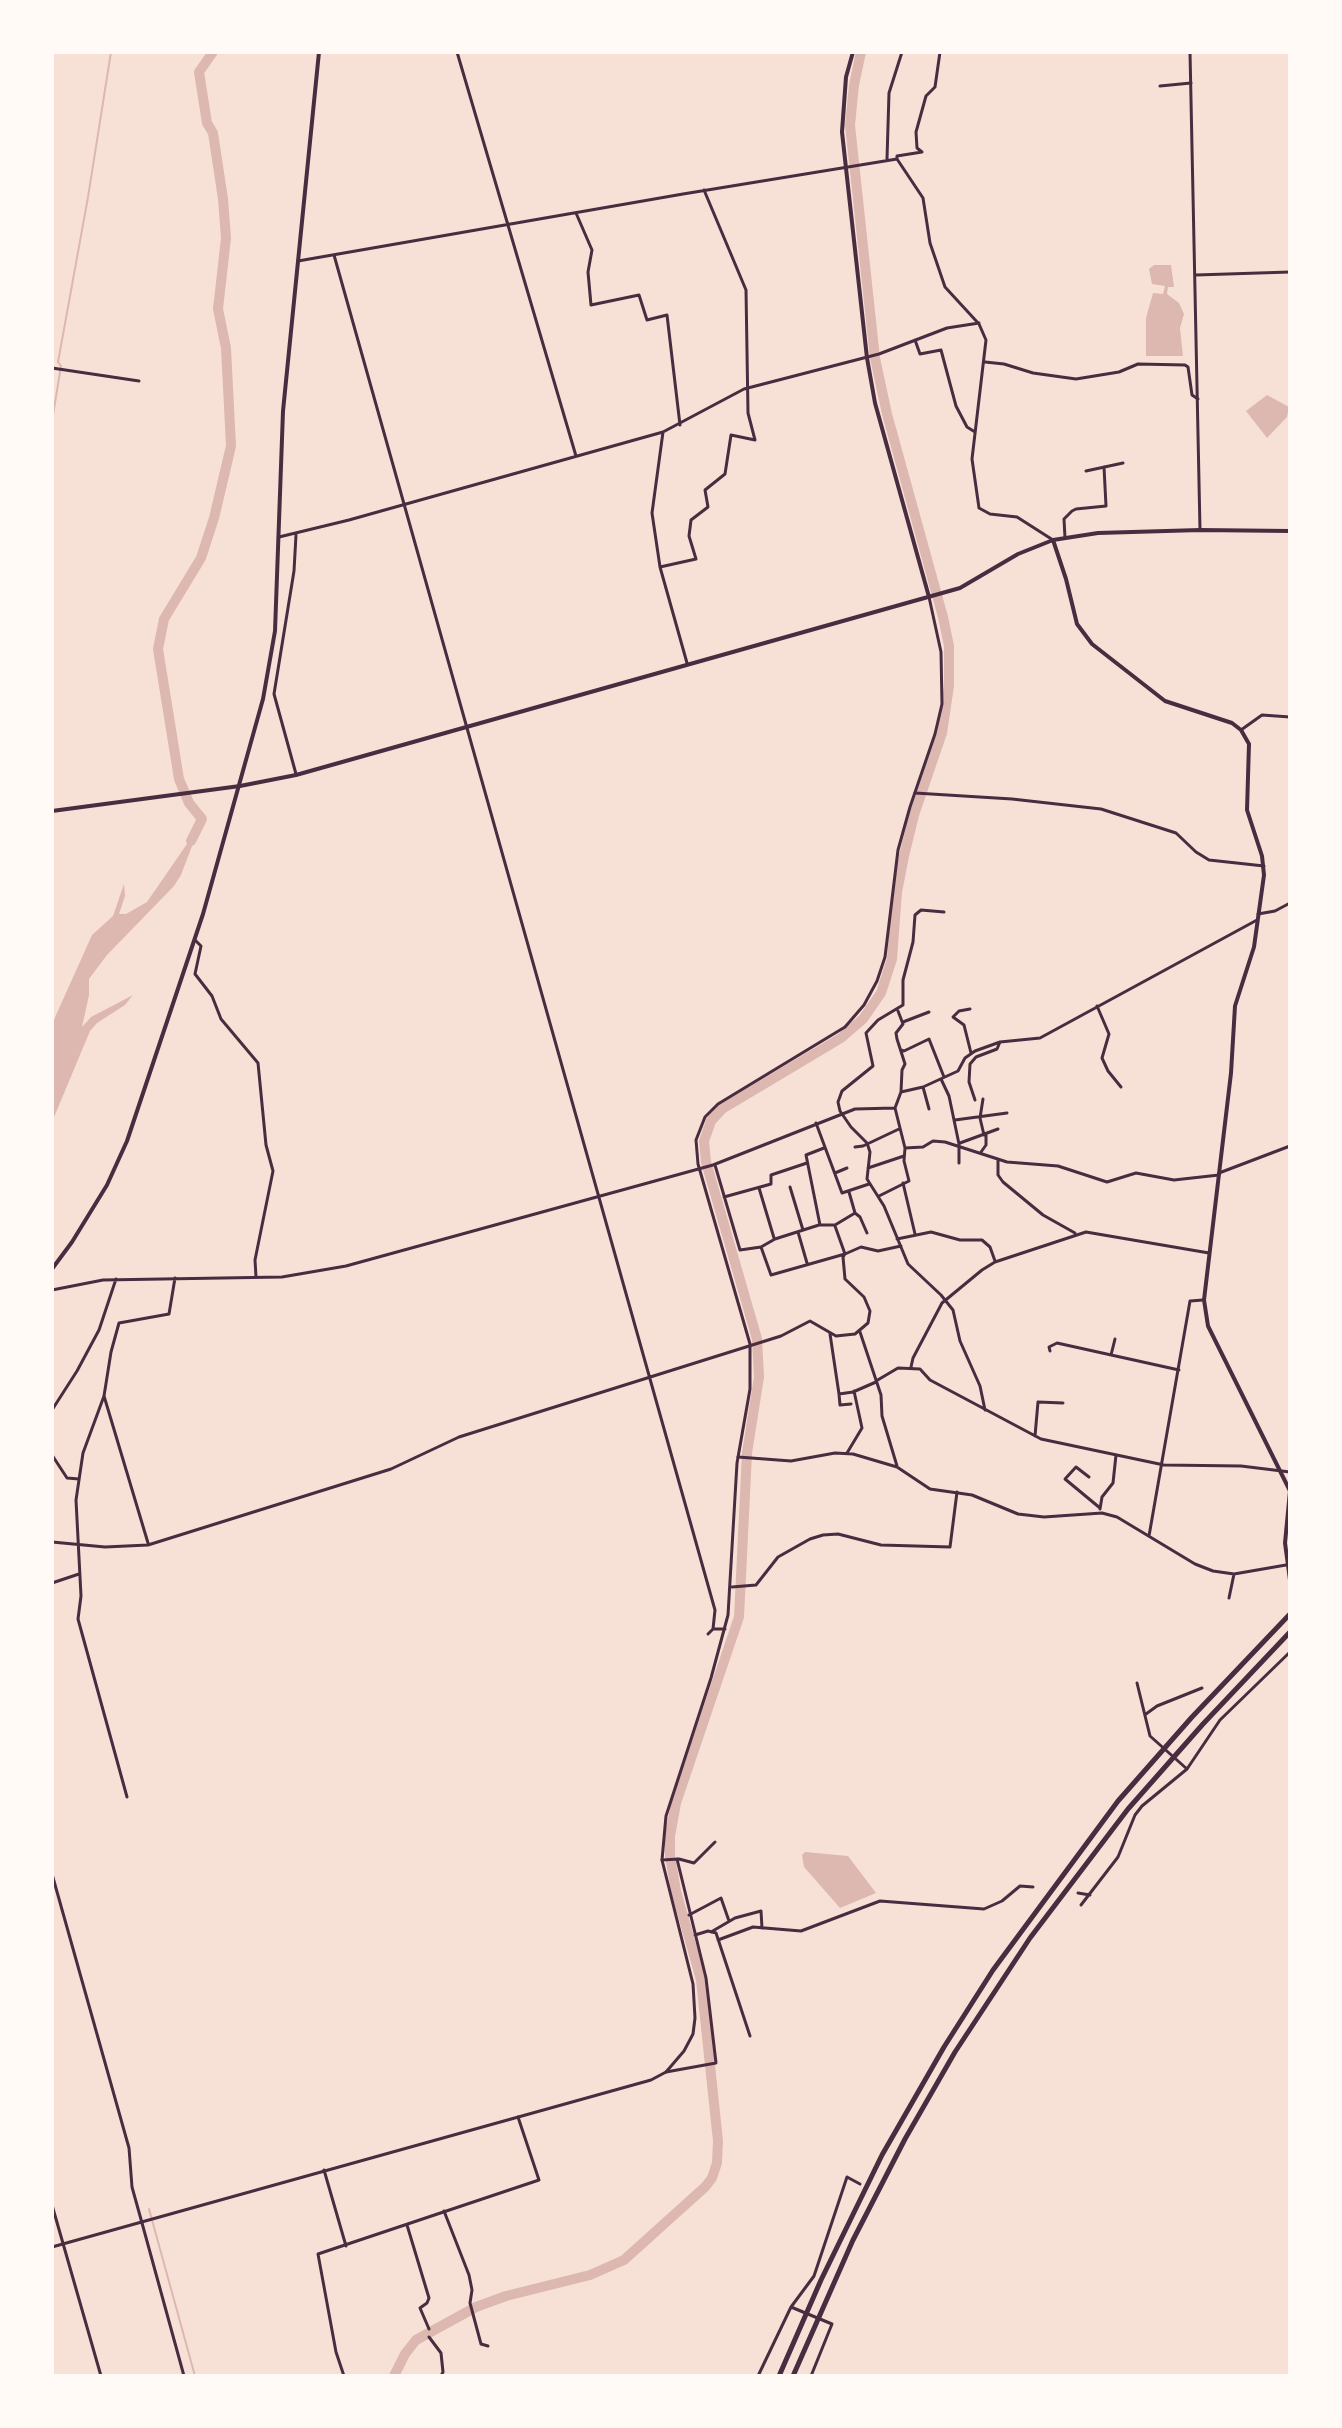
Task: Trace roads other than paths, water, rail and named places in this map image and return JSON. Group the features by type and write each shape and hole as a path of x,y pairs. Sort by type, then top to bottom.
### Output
{"highway":[{"path":"779,2376 821,2280 882,2155 915,2095 993,1970 1118,1801 1288,1616"},
{"path":"793,2376 853,2240 905,2139 955,2052 1030,1938 1128,1809 1290,1632"}],"main road":[{"path":"52,1269 107,1185 127,1141 195,940 263,699 275,631 283,411 319,52"},
{"path":"853,52 843,106 868,357 875,403 931,596"},
{"path":"52,811 240,786 296,775 943,593 968,584 1018,554 1053,540 1098,533 1290,531"},
{"path":"1053,540 1077,624 1092,644 1165,701 1227,721 1241,730 1250,753 1248,814 1264,866 1254,947 1235,1006 1231,1073 1204,1300 1208,1326 1226,1367 1290,1491 1285,1543 1290,1580"}],"street":[{"path":"457,52 576,456"},
{"path":"887,159 889,90 902,52"},
{"path":"298,262 897,159 897,156 922,152 917,148 916,132 926,96 935,87 940,52"},
{"path":"1190,52 1200,530"},
{"path":"1160,86 1191,83"},
{"path":"897,159 923,198 930,243 945,287 979,323 986,340 972,465 979,508 990,514 1017,517 1053,540"},
{"path":"660,567 696,559 689,536 691,520 708,507 705,490 725,474 731,435 755,440 748,413 746,290 704,190"},
{"path":"576,213 592,250 588,272 591,305 639,295 647,320 667,315 680,425"},
{"path":"334,255 715,1610 713,1629 708,1634"},
{"path":"1196,275 1290,272"},
{"path":"279,537 296,535 663,432 744,389 750,390 879,354 947,328 979,323"},
{"path":"915,340 920,354 941,350 956,406 967,427 975,432"},
{"path":"985,362 1076,379 1119,372 1138,364 1185,365 1188,367 1192,395 1198,399"},
{"path":"53,369 139,381"},
{"path":"663,432 652,513 660,567 687,666"},
{"path":"1086,471 1123,463"},
{"path":"1065,538 1064,519 1072,511 1106,506 1104,467"},
{"path":"296,535 294,571 274,694 296,775"},
{"path":"666,2072 684,2051 693,2034 695,2018 688,1960 664,1860 666,1816 725,1629 734,1587 740,1457 750,1389 751,1344 701,1169 696,1140 712,1109 838,1032 852,1020 871,994 885,957 893,878 903,830 935,734 943,694 941,652 931,596"},
{"path":"1241,730 1262,715 1290,717"},
{"path":"916,794 1012,799 1101,809 1176,833 1209,860 1264,866"},
{"path":"901,1092 923,1087 958,1071 971,1053 1000,1042 1040,1038 1257,917 1290,903"},
{"path":"944,912 921,910 915,915 913,942 903,980 903,1005 878,1020 866,1033 873,1066 841,1093 838,1102 842,1114 867,1143 870,1152 869,1184 911,1268 946,1299 953,1310 960,1341 980,1386 985,1410"},
{"path":"195,940 201,946 195,974 212,996 221,1019 258,1063 266,1145 273,1171 255,1260 256,1277"},
{"path":"1097,1006 1109,1034 1102,1058 1121,1087"},
{"path":"878,1197 909,1181 895,1108 904,1086 902,1070 905,1064 896,1033 903,1027 897,1009"},
{"path":"970,1009 959,1011 953,1017 964,1025 971,1053"},
{"path":"902,1022 929,1012"},
{"path":"901,1050 929,1039 949,1096 959,1163"},
{"path":"975,1100 969,1082 970,1064 976,1057 997,1049 1000,1042"},
{"path":"923,1087 929,1109"},
{"path":"981,1152 986,1145 980,1118 983,1099"},
{"path":"52,1290 116,1279 292,1276 369,1261 714,1165 860,1108 895,1108"},
{"path":"954,1120 1007,1113"},
{"path":"816,1123 842,1193 869,1184"},
{"path":"855,1147 908,1124"},
{"path":"958,1145 998,1129"},
{"path":"905,1148 923,1147 929,1142 939,1141 1013,1164 1058,1166 1107,1182 1136,1173 1174,1180 1219,1174 1290,1146"},
{"path":"820,1225 806,1155 824,1148"},
{"path":"868,1168 904,1156"},
{"path":"998,1160 998,1175 1003,1182 1035,1210 1076,1234"},
{"path":"723,1197 771,1184 771,1175 807,1163"},
{"path":"714,1165 740,1250 761,1247 775,1239 820,1225 835,1225 855,1213"},
{"path":"834,1173 847,1168"},
{"path":"903,1183 915,1235"},
{"path":"790,1187 807,1263"},
{"path":"759,1188 775,1239"},
{"path":"849,1192 855,1213 867,1233"},
{"path":"52,1542 124,1547 148,1545 391,1469 459,1437 794,1331 810,1321 830,1334 842,1337 860,1332 868,1323 870,1311 864,1297 845,1279 845,1254 835,1225"},
{"path":"897,1239 931,1232 960,1240 982,1240 990,1247 995,1262"},
{"path":"911,1368 936,1311 946,1299 995,1262 1076,1234 1093,1233 1209,1253"},
{"path":"761,1247 771,1275 861,1247 878,1251 901,1246"},
{"path":"127,1797 79,1624 76,1500 83,1453 104,1396 119,1323 169,1314 175,1278"},
{"path":"52,1410 99,1330 116,1279"},
{"path":"1149,1536 1164,1465 1190,1301 1204,1300"},
{"path":"172,1302 176,1308"},
{"path":"860,1332 881,1395 882,1416 897,1467"},
{"path":"830,1334 840,1405 851,1404"},
{"path":"1111,1355 1115,1339"},
{"path":"1050,1351 1049,1347 1057,1343 1179,1370"},
{"path":"839,1394 854,1391 898,1368 920,1369 930,1380 1035,1436 1164,1465 1241,1466 1290,1472"},
{"path":"847,1453 862,1428 854,1391"},
{"path":"104,1396 148,1545"},
{"path":"1035,1436 1038,1402 1063,1403"},
{"path":"740,1457 791,1461 847,1453 897,1467 923,1486 972,1495 1018,1514 1099,1513 1117,1517 1195,1564 1213,1571 1234,1574 1286,1565"},
{"path":"52,1455 67,1478 79,1479"},
{"path":"1099,1513 1102,1497 1113,1483 1116,1455"},
{"path":"1089,1477 1076,1467 1065,1479 1100,1508"},
{"path":"734,1587 749,1587 760,1582 778,1557 823,1535 838,1534 881,1545 950,1547 957,1492"},
{"path":"52,1583 79,1574"},
{"path":"1229,1598 1234,1574"},
{"path":"713,1629 725,1629"},
{"path":"1081,1905 1118,1857 1135,1815 1142,1806 1187,1769 1220,1720 1290,1652"},
{"path":"1137,1683 1150,1736 1187,1769"},
{"path":"1146,1714 1157,1706 1202,1688"},
{"path":"664,1860 696,1862 715,1842"},
{"path":"52,2247 651,2080 666,2072 716,2063 706,1978 676,1859"},
{"path":"52,1874 129,2148 132,2187 184,2376"},
{"path":"718,1940 753,1927 801,1931 880,1901 984,1909 1002,1901 1020,1886 1033,1887"},
{"path":"1078,1893 1090,1895"},
{"path":"689,1915 721,1898 729,1921"},
{"path":"695,1935 711,1932 752,1911 761,1911 762,1928"},
{"path":"711,1932 716,1933 750,2036"},
{"path":"344,2376 336,2352 318,2254 539,2180 518,2117"},
{"path":"324,2170 346,2246"},
{"path":"758,2376 791,2307 814,2276 847,2177 860,2184"},
{"path":"52,2205 101,2376"},
{"path":"444,2211 469,2275 472,2290 470,2303 481,2344 488,2346"},
{"path":"407,2225 429,2298 420,2308 429,2329"},
{"path":"791,2307 832,2324 811,2376"},
{"path":"429,2337 441,2353 441,2376"}],"waterway":[{"path":"52,421 61,366 58,362 111,52"},
{"path":"191,841 202,819 189,803 179,779 158,649 164,619 201,558 231,446 226,348 218,309 226,238 223,199 213,133 207,123 199,72 213,52"},
{"path":"394,2376 416,2340 476,2307 506,2296 590,2275 624,2260 705,2187 717,2163 718,2141 701,1980 676,1891 670,1836 676,1803 739,1617 747,1453 759,1377 757,1339 706,1162 704,1141 711,1121 722,1109 841,1038 863,1019 881,993 892,959 897,892 904,856 914,815 942,733 949,686 949,646 943,617 887,414 875,358 850,125 861,52"},
{"path":"149,2209 195,2376"}]}
